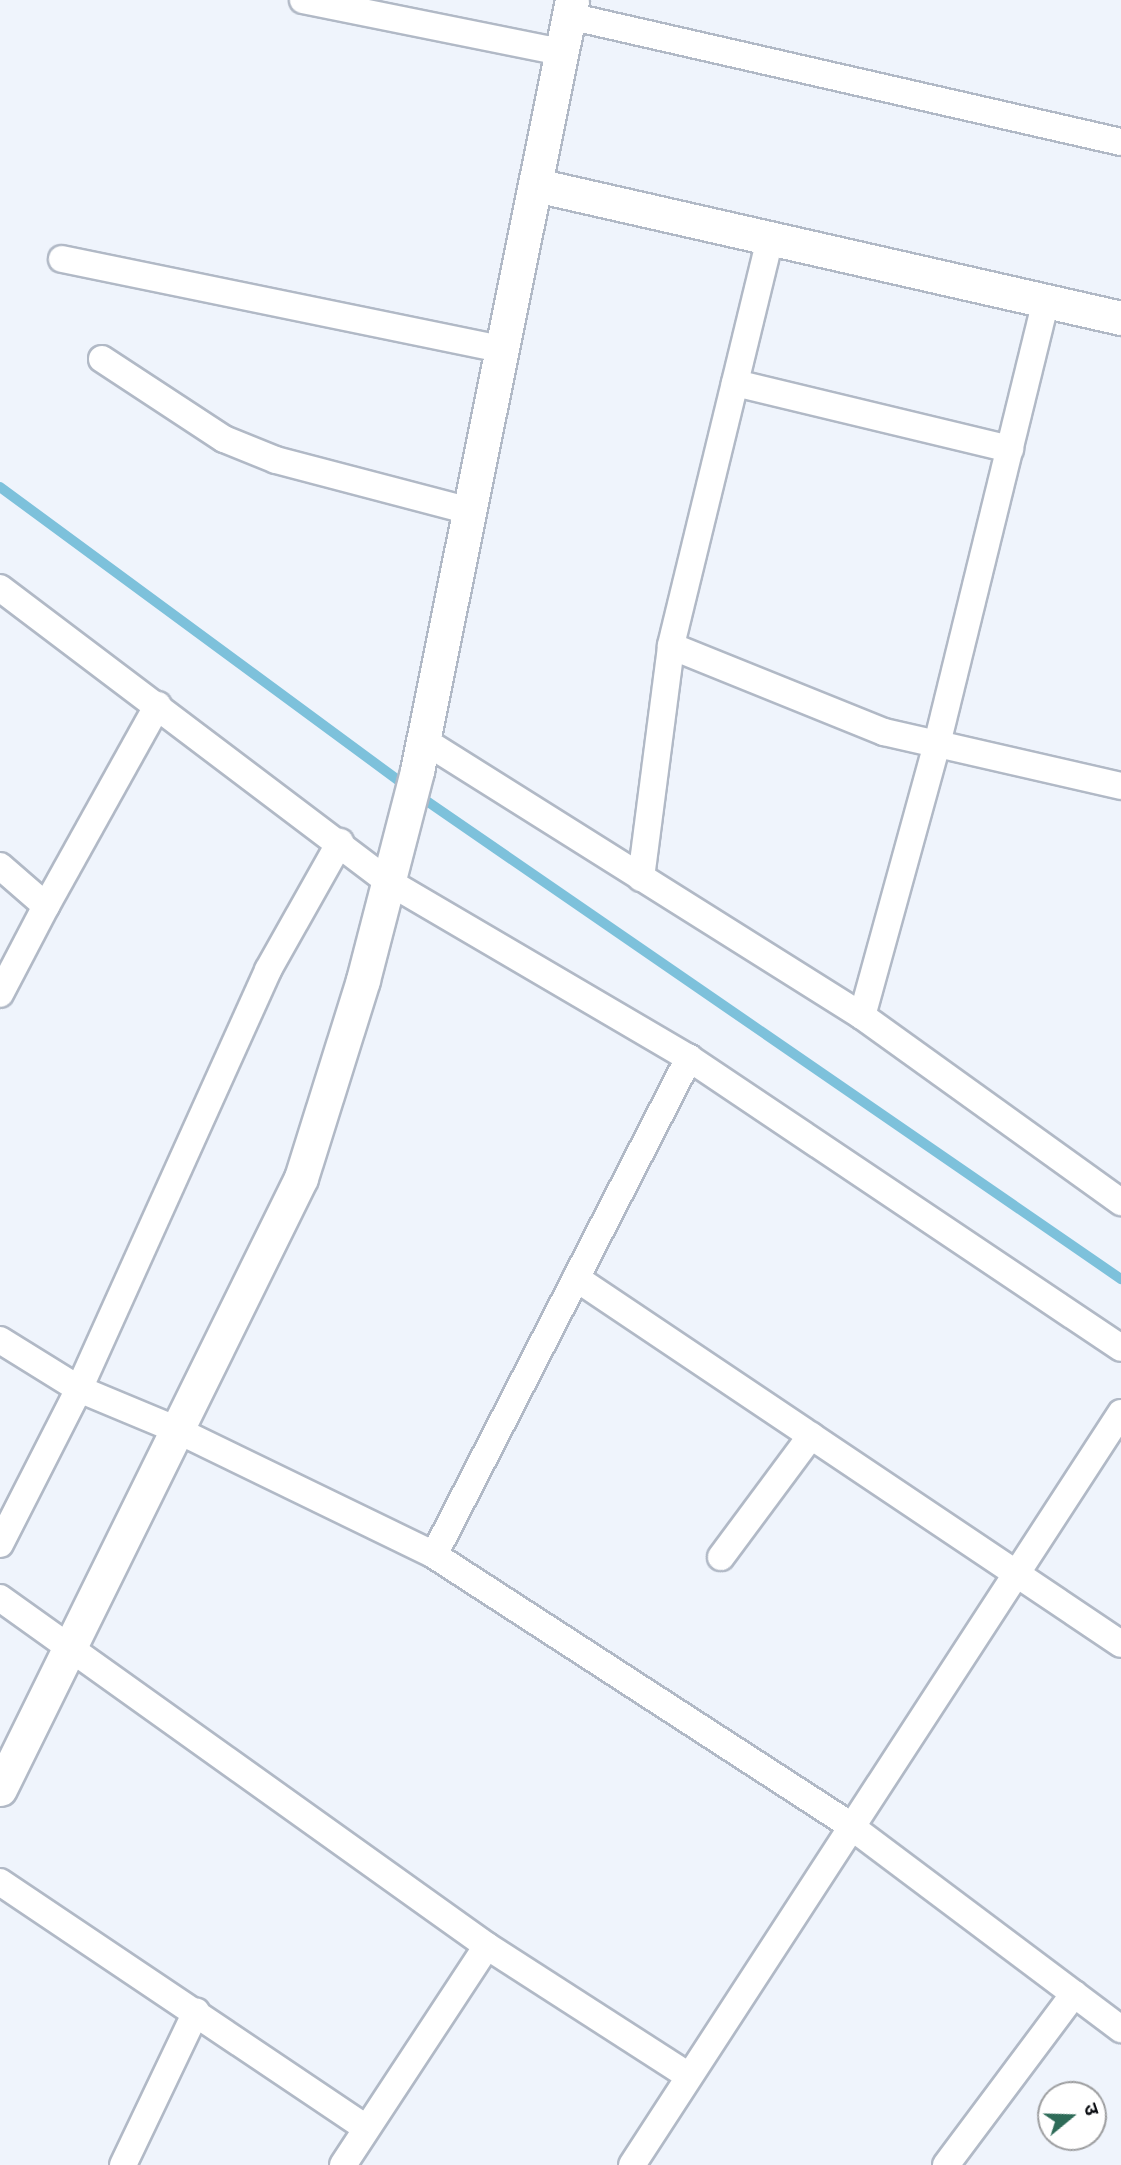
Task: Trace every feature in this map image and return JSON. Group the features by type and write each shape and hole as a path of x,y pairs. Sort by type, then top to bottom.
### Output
{"street":[{"path":"303,0 562,52"},
{"path":"0,1789 68,1644 301,1178 390,878 420,755 504,350 570,8 1121,142"},
{"path":"536,185 1121,318"},
{"path":"641,878 671,646 770,239"},
{"path":"62,259 504,350"},
{"path":"862,1016 937,744 1046,301"},
{"path":"102,359 224,439 276,460 471,511"},
{"path":"735,383 1010,449"},
{"path":"0,588 390,878 689,1058 1121,1348"},
{"path":"671,646 884,732 1121,786"},
{"path":"0,994 158,705"},
{"path":"420,755 641,878 862,1016 1121,1202"},
{"path":"0,1544 79,1389 268,971 340,842"},
{"path":"0,866 46,906"},
{"path":"434,1555 689,1058"},
{"path":"576,1278 1121,1644"},
{"path":"0,1340 79,1389 175,1429 434,1555 849,1825 1121,2029"},
{"path":"632,2165 849,1825 1121,1413"},
{"path":"721,1557 811,1436"},
{"path":"0,1598 68,1644 487,1946 689,2076"},
{"path":"0,1882 366,2128"},
{"path":"343,2165 487,1946"},
{"path":"946,2165 1074,1994"},
{"path":"123,2165 196,2012"}],"waterway":[{"path":"0,487 406,786"},
{"path":"418,795 1121,1279"}]}
